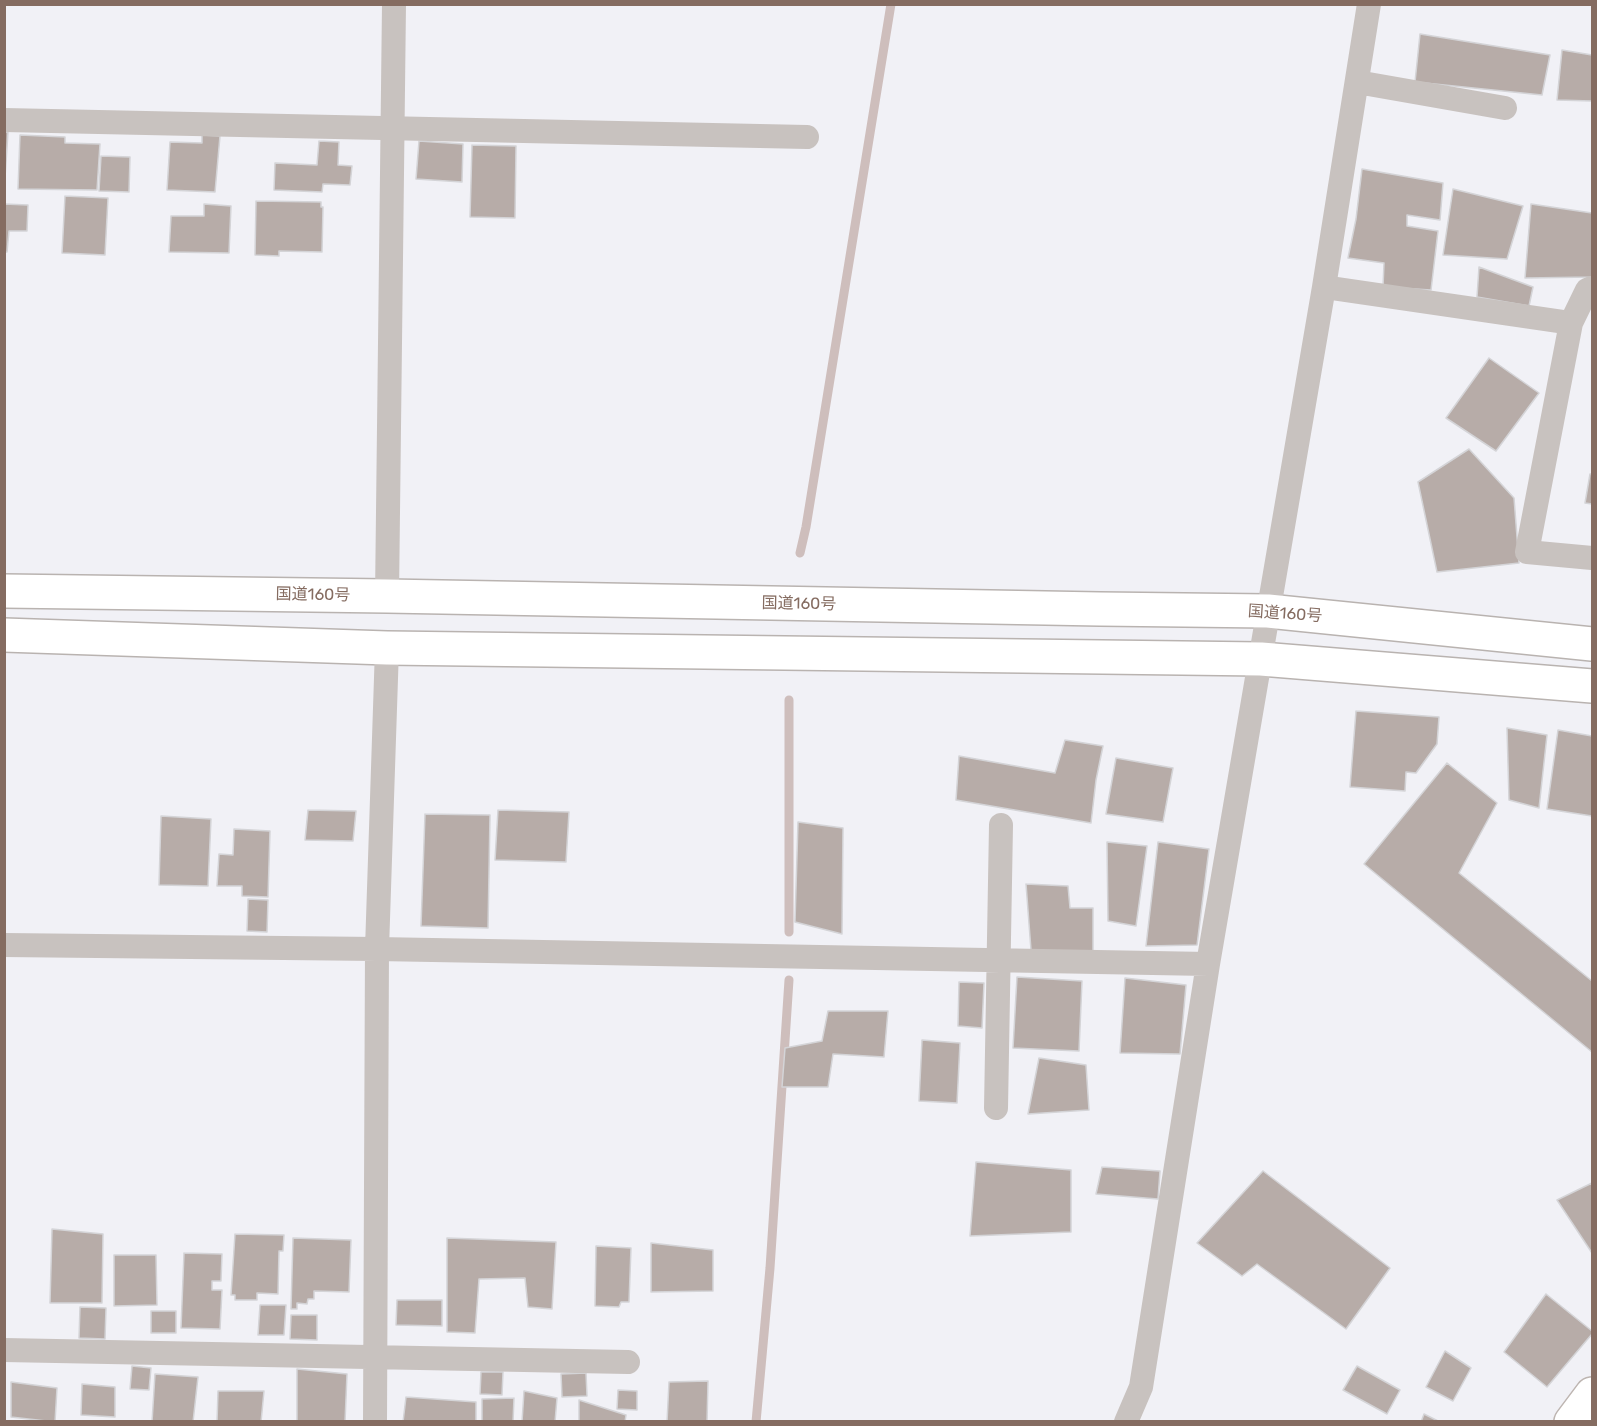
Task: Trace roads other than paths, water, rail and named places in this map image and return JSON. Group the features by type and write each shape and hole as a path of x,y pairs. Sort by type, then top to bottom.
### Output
{"main road":[{"name":"国道160号","path":"4,591 1268,611 1593,644"},
{"path":"4,635 387,648 1261,659 1593,686"},
{"path":"1571,1422 1593,1394"}],"street":[{"path":"387,596 394,4"},
{"path":"1126,1422 1142,1387 1208,964 1324,287 1369,4"},
{"path":"1357,82 1505,108"},
{"path":"4,120 807,137"},
{"path":"1324,287 1571,323"},
{"path":"1593,288 1587,290 1571,323 1527,552 1593,558"},
{"path":"375,1422 377,949 387,648"},
{"path":"996,1107 1001,825"},
{"path":"4,945 377,949 1208,964"},
{"path":"4,1350 628,1362"}],"waterway":[{"path":"800,553 891,4"},
{"path":"789,700 789,932"},
{"path":"756,1422 770,1268 789,980"}]}
